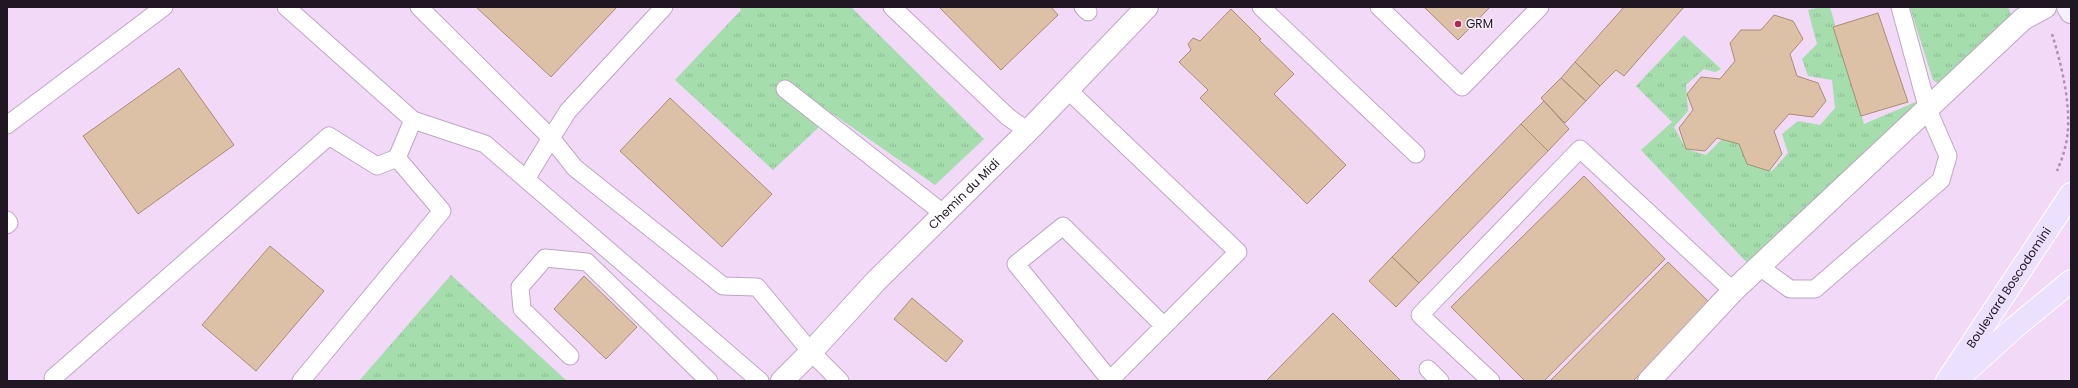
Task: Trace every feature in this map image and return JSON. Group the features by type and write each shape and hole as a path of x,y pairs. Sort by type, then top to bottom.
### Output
{"main road":[{"path":"2068,7 2071,12"},
{"name":"Boulevard Boscodomini","path":"1947,381 2071,194"},
{"name":"Boulevard Boscodomini","path":"1955,381 2014,328 2071,281"}],"street":[{"name":"Chemin du Midi","path":"782,381 811,352 876,280 1028,131 1147,7"},
{"path":"1649,381 1733,291 1928,110 2023,19 2044,8"}],"lane":[{"path":"7,125 164,7"},
{"path":"286,7 413,120 485,144 760,381"},
{"path":"419,7 551,138 575,168 723,286 757,287 811,352 840,381"},
{"path":"526,179 568,111 664,7"},
{"path":"892,7 1008,117 1028,131"},
{"path":"1260,7 1416,154"},
{"path":"1379,7 1462,87 1540,7"},
{"path":"1760,267 1790,289 1815,289 1941,180 1948,156 1928,110 1900,7"},
{"path":"785,90 944,214"},
{"path":"1068,90 1238,252 1110,380 1016,264 1063,226 1164,325"},
{"path":"56,381 52,378 329,136 377,166 398,158 413,120"},
{"path":"1491,381 1420,315 1580,149 1733,291"},
{"path":"301,381 442,211 398,158"},
{"path":"7,220 9,223 7,224"},
{"path":"570,356 522,309 520,287 545,258 587,262 709,381"},
{"path":"1428,369 1440,381"}],"path":[{"path":"2044,8 2060,62 2068,110 2066,147 2056,173"}],"green space":[{"path":"739,7 851,7 984,139 935,185 833,114 773,170 675,80 741,10"},
{"path":"1830,7 1864,124 1918,101 1751,267 1641,150 1672,122 1636,86 1684,35 1721,69 1715,72 1704,69 1686,85 1688,111 1674,127 1686,149 1706,155 1722,139 1739,144 1748,164 1772,171 1788,153 1782,134 1798,121 1820,125 1835,108 1832,80 1808,76 1802,59 1817,44 1808,10"},
{"path":"1910,7 2008,7 2013,18 1939,84 1933,80"},
{"path":"451,275 567,381 359,381"}],"building":[{"path":"476,7 617,7 551,77"},
{"path":"939,7 1051,7 1058,15 1001,70"},
{"name":"GRM","path":"1424,7 1490,7 1458,40"},
{"path":"1624,7 1684,7 1624,76 1616,70 1600,86 1575,62"},
{"path":"1231,9 1261,39 1259,40 1294,74 1274,94 1346,165 1307,204 1200,98 1208,90 1179,62 1191,50 1188,44 1193,38 1200,41"},
{"path":"1878,13 1908,102 1861,116 1833,27"},
{"path":"1774,15 1793,21 1803,39 1790,54 1797,76 1818,83 1826,101 1813,117 1789,114 1774,131 1782,154 1769,171 1747,164 1739,144 1717,138 1705,151 1686,149 1679,128 1693,110 1687,94 1701,77 1720,79 1735,61 1730,43 1741,30 1761,30"},
{"path":"1575,62 1600,86 1586,101 1561,78"},
{"path":"179,68 234,145 138,214 83,136"},
{"path":"1561,78 1586,101 1565,123 1541,98"},
{"path":"670,98 772,194 722,247 620,151"},
{"path":"1544,101 1569,129 1548,151 1521,124"},
{"path":"1521,124 1548,151 1419,283 1392,257"},
{"path":"1584,176 1665,259 1544,381 1525,381 1451,307"},
{"path":"270,246 324,291 256,371 202,325"},
{"path":"1392,257 1419,283 1396,307 1369,281"},
{"path":"1668,262 1710,303 1633,381 1550,381"},
{"path":"584,276 637,327 606,359 554,309"},
{"path":"912,298 963,341 946,362 894,319"},
{"path":"1333,313 1401,381 1266,381"}],"place":[{"name":"GRM","path":"1458,24"}]}
